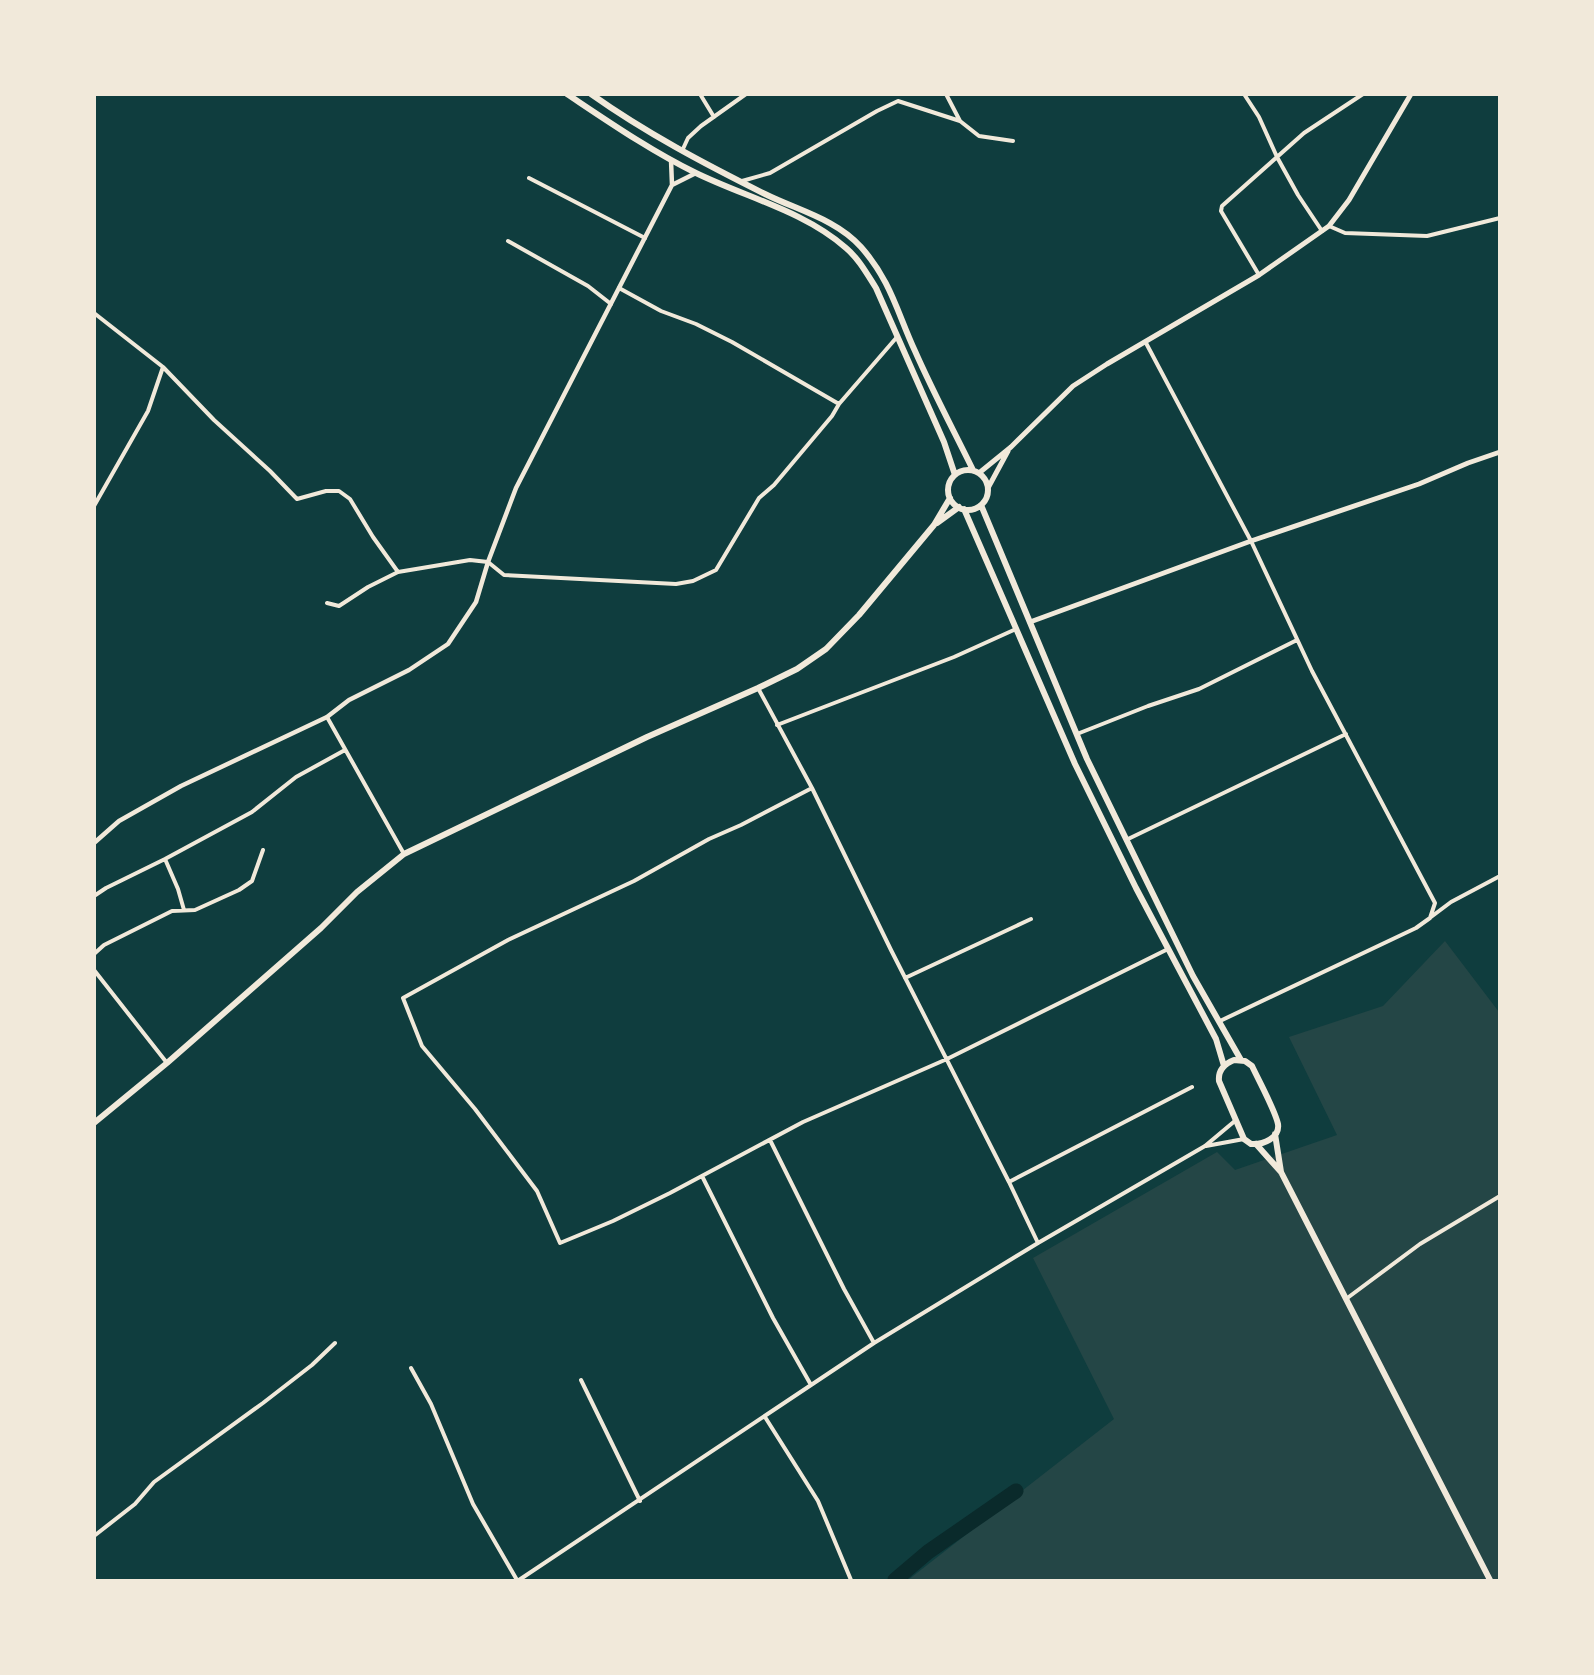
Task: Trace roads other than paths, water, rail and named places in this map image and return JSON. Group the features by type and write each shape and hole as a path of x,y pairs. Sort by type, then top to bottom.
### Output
{"highway":[{"path":"567,94 673,161 810,223 847,249 876,288 944,442 955,475"},
{"path":"591,94 681,152 825,221 860,245 881,273 894,298 914,350 976,472 987,482 985,500 981,505 976,508 961,508 934,525"},
{"path":"673,161 681,152"},
{"path":"94,1123 167,1063 321,928 357,892 404,854 647,737 758,688 797,669 826,649 859,615 934,525 950,498 949,486 955,475 960,471 976,472"},
{"path":"950,498 961,508 1017,629 1075,764 1216,1039 1224,1066"},
{"path":"981,505 1076,734 1193,976 1241,1060"},
{"path":"1234,1060 1241,1060 1252,1066 1278,1124 1275,1134 1269,1141 1256,1144 1247,1143 1220,1081 1219,1076 1224,1066 1234,1060"},
{"path":"1275,1134 1281,1172"},
{"path":"1256,1144 1281,1172 1490,1581"}],"main road":[{"path":"976,472 1011,447 1073,386 1259,275 1329,226 1349,200 1411,94"},
{"path":"988,488 1011,447"},
{"path":"1030,622 1251,541 1419,484 1500,452"}],"street":[{"path":"700,94 714,117"},
{"path":"681,152 688,138 746,94"},
{"path":"946,94 960,121"},
{"path":"1244,94 1259,117 1277,157 1322,231"},
{"path":"1259,275 1221,212 1222,206 1304,133 1363,94"},
{"path":"742,181 770,173 898,101 960,121 979,136 1014,141"},
{"path":"94,843 119,820 181,786 327,717 349,700 409,670 448,644 476,602 488,562 516,488 672,185 673,161"},
{"path":"672,185 696,173"},
{"path":"529,178 645,238"},
{"path":"1329,226 1345,233 1427,236 1500,218"},
{"path":"508,241 588,286 611,304"},
{"path":"619,288 661,311 696,324 732,342 839,404"},
{"path":"94,313 163,367 214,420 297,499 326,491 339,491 350,499 398,572"},
{"path":"327,603 339,606 368,587 398,572 470,560 488,562 504,575 676,584 693,581 716,570 759,498 774,485 897,337"},
{"path":"1146,343 1251,541 1298,640 1435,903 1430,918"},
{"path":"94,506 148,411 163,367"},
{"path":"777,725 954,657 1017,629"},
{"path":"1076,734 1199,689 1298,640"},
{"path":"758,688 812,788 1038,1243"},
{"path":"327,717 404,854"},
{"path":"1126,840 1346,734"},
{"path":"94,896 252,812 297,777 345,750"},
{"path":"812,788 709,839 634,880 508,940 403,998 422,1046 475,1109 537,1191 560,1243 613,1221 832,1108 947,1059 1168,949"},
{"path":"94,954 104,945 172,911 195,910 252,881 263,850"},
{"path":"165,859 184,910"},
{"path":"1220,1021 1416,928 1451,902 1500,876"},
{"path":"905,978 1031,919"},
{"path":"94,970 167,1063"},
{"path":"1009,1182 1192,1087"},
{"path":"411,1368 431,1404 473,1504 518,1581 874,1343 1038,1243 1205,1146 1236,1120"},
{"path":"1205,1146 1244,1139"},
{"path":"770,1140 874,1343"},
{"path":"702,1176 773,1318 811,1385"},
{"path":"1346,1299 1420,1244 1500,1196"},
{"path":"94,1536 135,1504 154,1482 237,1420 264,1403 312,1365 335,1343"},
{"path":"581,1380 640,1501"},
{"path":"765,1417 818,1501 851,1581"}],"waterway":[{"path":"895,1580 928,1552 1016,1491"}]}
